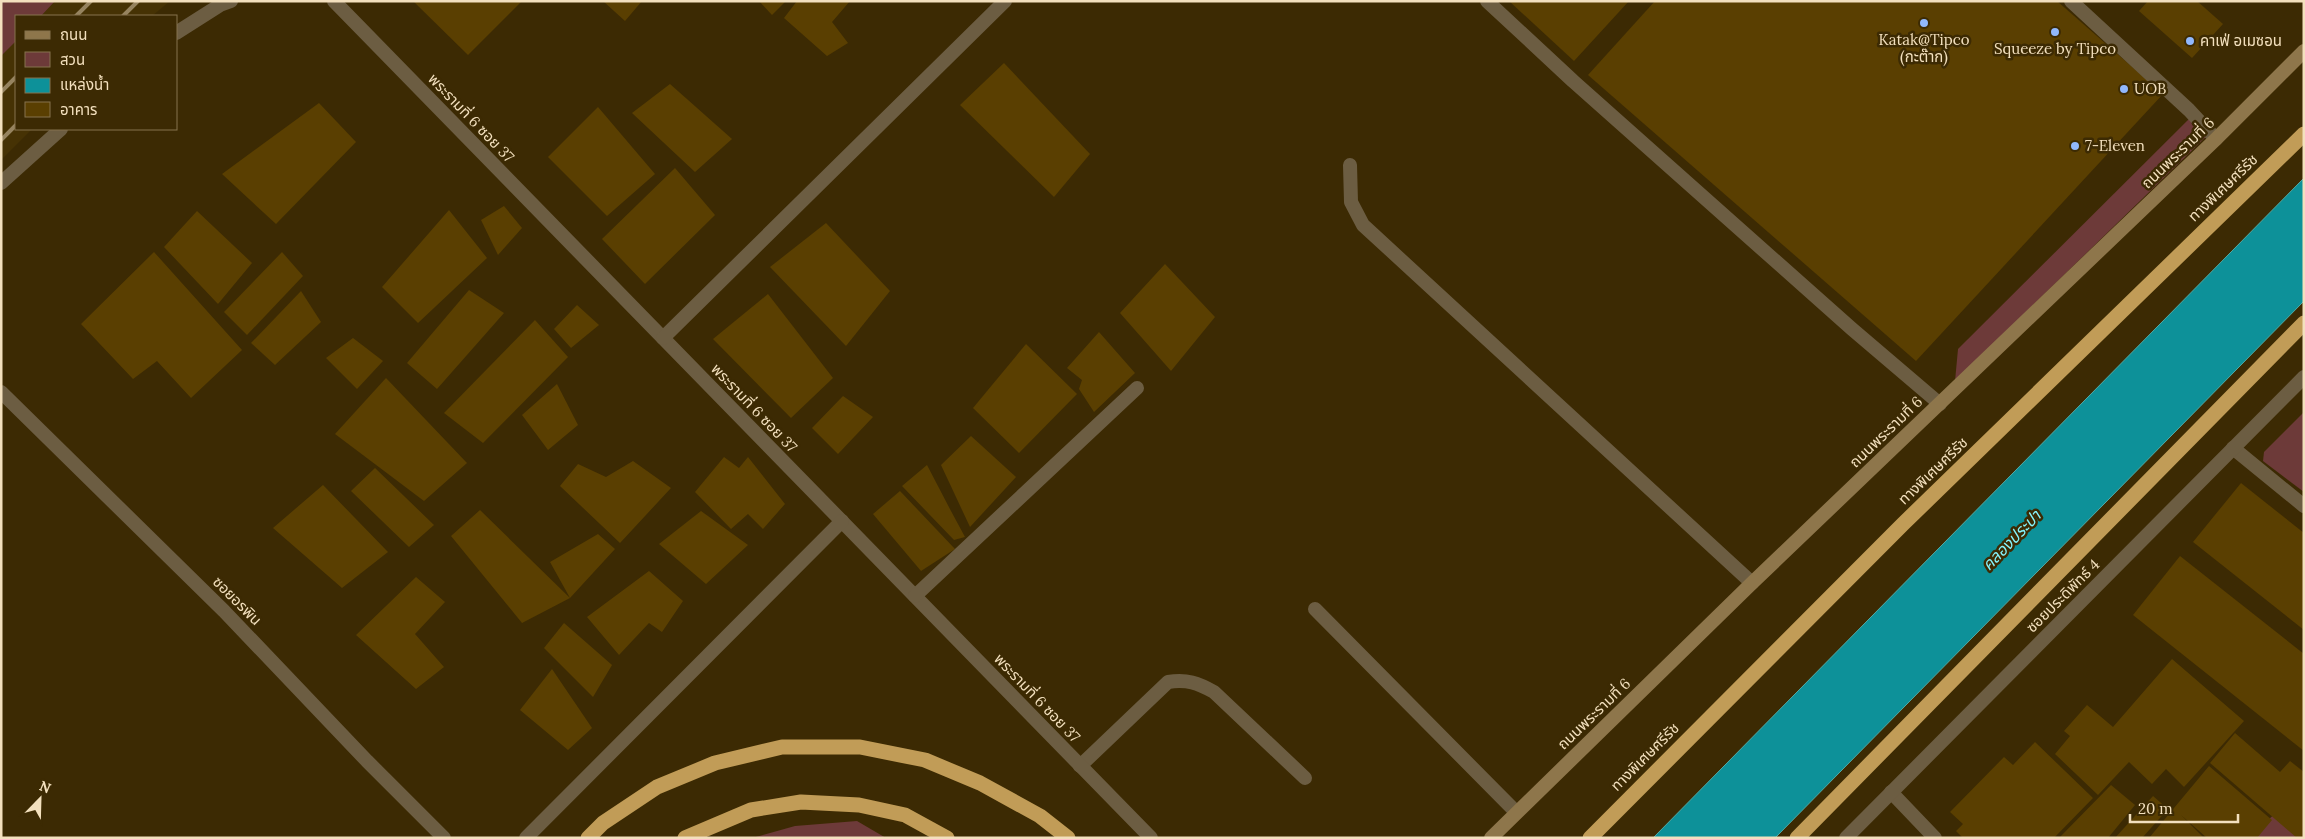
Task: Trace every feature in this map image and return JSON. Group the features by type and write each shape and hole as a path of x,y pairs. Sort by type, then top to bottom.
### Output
{"highway":[{"name":"ทางพิเศษศรีรัช","path":"1590,838 1903,524 2304,134"},
{"path":"1796,838 2304,323"},
{"path":"588,838 603,823 657,787 715,763 782,747 860,747 925,760 988,788 1040,816 1068,838"},
{"path":"684,838 751,810 801,802 859,804 905,815 947,838"}],"main road":[{"name":"ถนนพระรามที่ 6","path":"1490,838 1752,583 2216,139 2304,51"}],"street":[{"path":"178,32 220,5 231,1"},
{"name":"พระรามที่ 6 ซอย 37","path":"334,1 1151,838"},
{"path":"663,338 1005,1"},
{"path":"1487,1 1668,166 1940,404"},
{"path":"2071,1 2189,110 2216,139"},
{"path":"1,184 60,130"},
{"path":"1350,165 1350,202 1362,224 1752,583"},
{"name":"ซอยประดิพัทธ์ 4","path":"1846,838 2304,377"},
{"path":"915,596 1137,388"},
{"name":"ซอยอรพิน","path":"1,392 224,611 444,838"},
{"path":"2233,448 2304,506"},
{"path":"526,838 842,521"},
{"path":"1315,610 1516,812"},
{"path":"1080,766 1168,682 1182,680 1198,683 1214,692 1305,778"},
{"path":"1891,792 1935,838"}],"shaded area":[{"path":"55,1 170,1 153,15 42,15"},
{"path":"15,42 15,130 31,130 1,160 1,56"}],"green space":[{"path":"1,1 55,1 42,15 15,15 15,42 1,56"},
{"path":"2195,113 2215,128 1955,381 1958,349"},
{"path":"2304,412 2304,492 2263,461 2264,452"},
{"path":"2280,808 2304,838 2251,838"},
{"path":"857,821 886,838 752,838 795,826"}],"water":[{"name":"คลองประปา","path":"2304,178 2304,301 1775,838 1653,838"}],"building":[{"path":"413,1 522,1 468,55"},
{"path":"603,1 642,1 625,21"},
{"path":"759,1 786,1 772,15"},
{"path":"797,1 850,1 832,22 848,43 827,56 784,18"},
{"path":"1509,1 1629,1 1574,61"},
{"path":"1655,1 2057,1 2163,94 1916,361 1588,75"},
{"name":"คาเฟ่ อเมซอน","path":"2148,1 2197,1 2223,24 2192,58 2139,11"},
{"path":"1004,63 1090,154 1054,197 960,105"},
{"path":"670,84 732,139 695,172 632,113"},
{"path":"319,103 356,142 276,224 222,174"},
{"path":"598,107 655,174 607,216 548,157"},
{"path":"675,168 715,215 645,284 602,239"},
{"path":"504,206 522,228 498,255 481,220"},
{"path":"449,210 487,258 418,323 382,287"},
{"path":"197,211 252,263 218,304 164,247"},
{"path":"826,223 890,291 846,346 770,267"},
{"path":"154,252 242,350 191,398 157,361 133,379 81,324"},
{"path":"282,252 303,276 247,335 224,312"},
{"path":"1165,264 1215,317 1171,371 1120,313"},
{"path":"469,290 504,313 437,389 407,363"},
{"path":"301,291 321,322 275,365 251,343"},
{"path":"768,294 833,378 791,418 713,339"},
{"path":"577,305 599,325 571,348 554,329"},
{"path":"535,320 568,357 483,443 444,413"},
{"path":"1099,332 1135,373 1094,412 1079,389 1082,380 1067,368"},
{"path":"353,338 383,361 357,389 326,358"},
{"path":"1026,344 1077,394 1019,453 973,408"},
{"path":"386,378 467,463 424,501 335,434"},
{"path":"557,384 578,425 548,450 522,415"},
{"path":"843,396 873,417 838,454 812,428"},
{"path":"971,436 1016,477 970,527 941,465"},
{"path":"724,457 739,468 748,457 785,504 763,529 748,514 731,529 695,492"},
{"path":"633,461 671,488 620,543 560,486 578,464 606,477"},
{"path":"927,465 965,537 954,540 902,486"},
{"path":"375,468 434,525 409,547 351,491"},
{"path":"2241,483 2304,533 2304,630 2193,542"},
{"path":"323,485 388,552 342,588 273,528"},
{"path":"900,491 955,549 921,571 873,514"},
{"path":"480,510 570,598 522,623 451,536"},
{"path":"701,511 748,545 706,584 659,544"},
{"path":"598,534 615,549 570,598 550,562"},
{"path":"2180,556 2304,654 2304,751 2133,615"},
{"path":"649,571 683,601 662,632 649,623 619,655 587,617"},
{"path":"416,577 445,602 415,634 444,667 416,689 356,635"},
{"path":"564,623 612,665 593,697 544,648"},
{"path":"2172,659 2244,721 2184,787 2166,769 2152,784 2129,762 2098,795 2055,754 2070,736 2064,731 2087,705 2113,727"},
{"path":"552,669 592,728 568,750 520,710"},
{"path":"2235,733 2280,772 2290,761 2304,772 2304,838 2297,838 2210,763"},
{"path":"2035,742 2093,798 2054,838 1963,838 1956,831 1963,824 1950,812 2004,757 2013,765"},
{"path":"2209,766 2272,820 2257,838 2207,838 2181,815 2204,838 2149,838"},
{"path":"2111,785 2135,805 2108,838 2059,838"},
{"path":"2153,796 2168,809 2142,838 2115,838"}],"railway":[{"path":"77,15 91,1"},
{"path":"124,15 138,1"},
{"path":"1,92 15,78"},
{"path":"1,140 15,126"}],"place":[{"name":"Katak@Tipco (กะต๊าก)","path":"1924,23"},
{"name":"Squeeze by Tipco","path":"2055,32"},
{"name":"คาเฟ่ อเมซอน","path":"2190,41"},
{"name":"UOB","path":"2124,89"},
{"name":"7-Eleven","path":"2075,146"}]}
